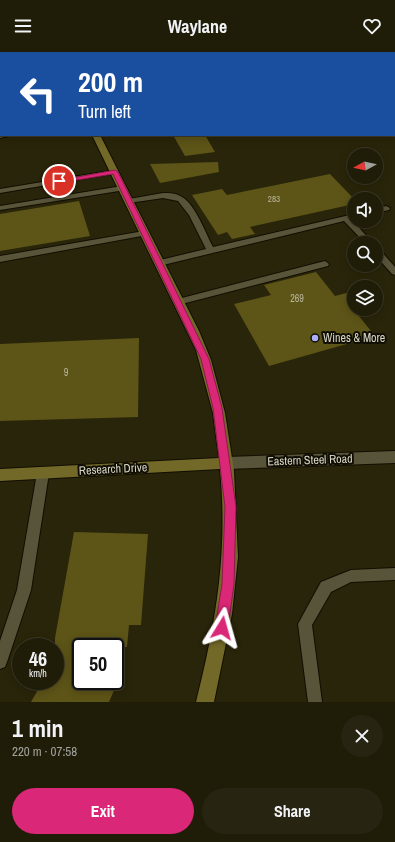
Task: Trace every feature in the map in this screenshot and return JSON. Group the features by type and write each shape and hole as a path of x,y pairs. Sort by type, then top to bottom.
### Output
{"main road":[{"path":"97,136 160,263 205,359 218,408 231,507 228,584 222,628 205,702"},
{"name":"Research Drive","path":"0,475 226,463"}],"street":[{"name":"Eastern Steel Road","path":"226,463 395,458"}],"lane":[{"path":"0,191 115,172"},
{"path":"0,208 122,188"},
{"path":"129,202 171,195 181,198 197,222 210,251"},
{"path":"160,263 347,218"},
{"path":"0,260 144,233"},
{"path":"383,259 395,272"},
{"path":"178,302 325,264"},
{"path":"0,662 24,590 43,473"},
{"path":"315,702 305,624 326,587 351,576 395,574"}],"building":[{"path":"174,136 206,136 215,152 185,156"},
{"path":"218,162 219,172 160,183 150,164"},
{"path":"330,174 347,192 347,206 250,227 255,234 232,239 227,232 218,235 192,195 222,189 227,195"},
{"path":"79,201 90,236 0,251 0,214"},
{"path":"316,272 335,296 347,293 347,316 359,316 375,336 269,366 234,304 271,295 264,285"},
{"path":"139,338 138,417 0,421 0,344"},
{"path":"74,532 148,534 141,625 129,625 127,647 124,647 124,638 72,638 72,690 114,690 109,702 31,702 38,690 64,690 64,638 55,638"}],"place":[{"name":"Wines & More","path":"315,338"}],"route":[{"path":"59,181 115,172 205,359 218,408 231,507 228,584 222,628"}]}
